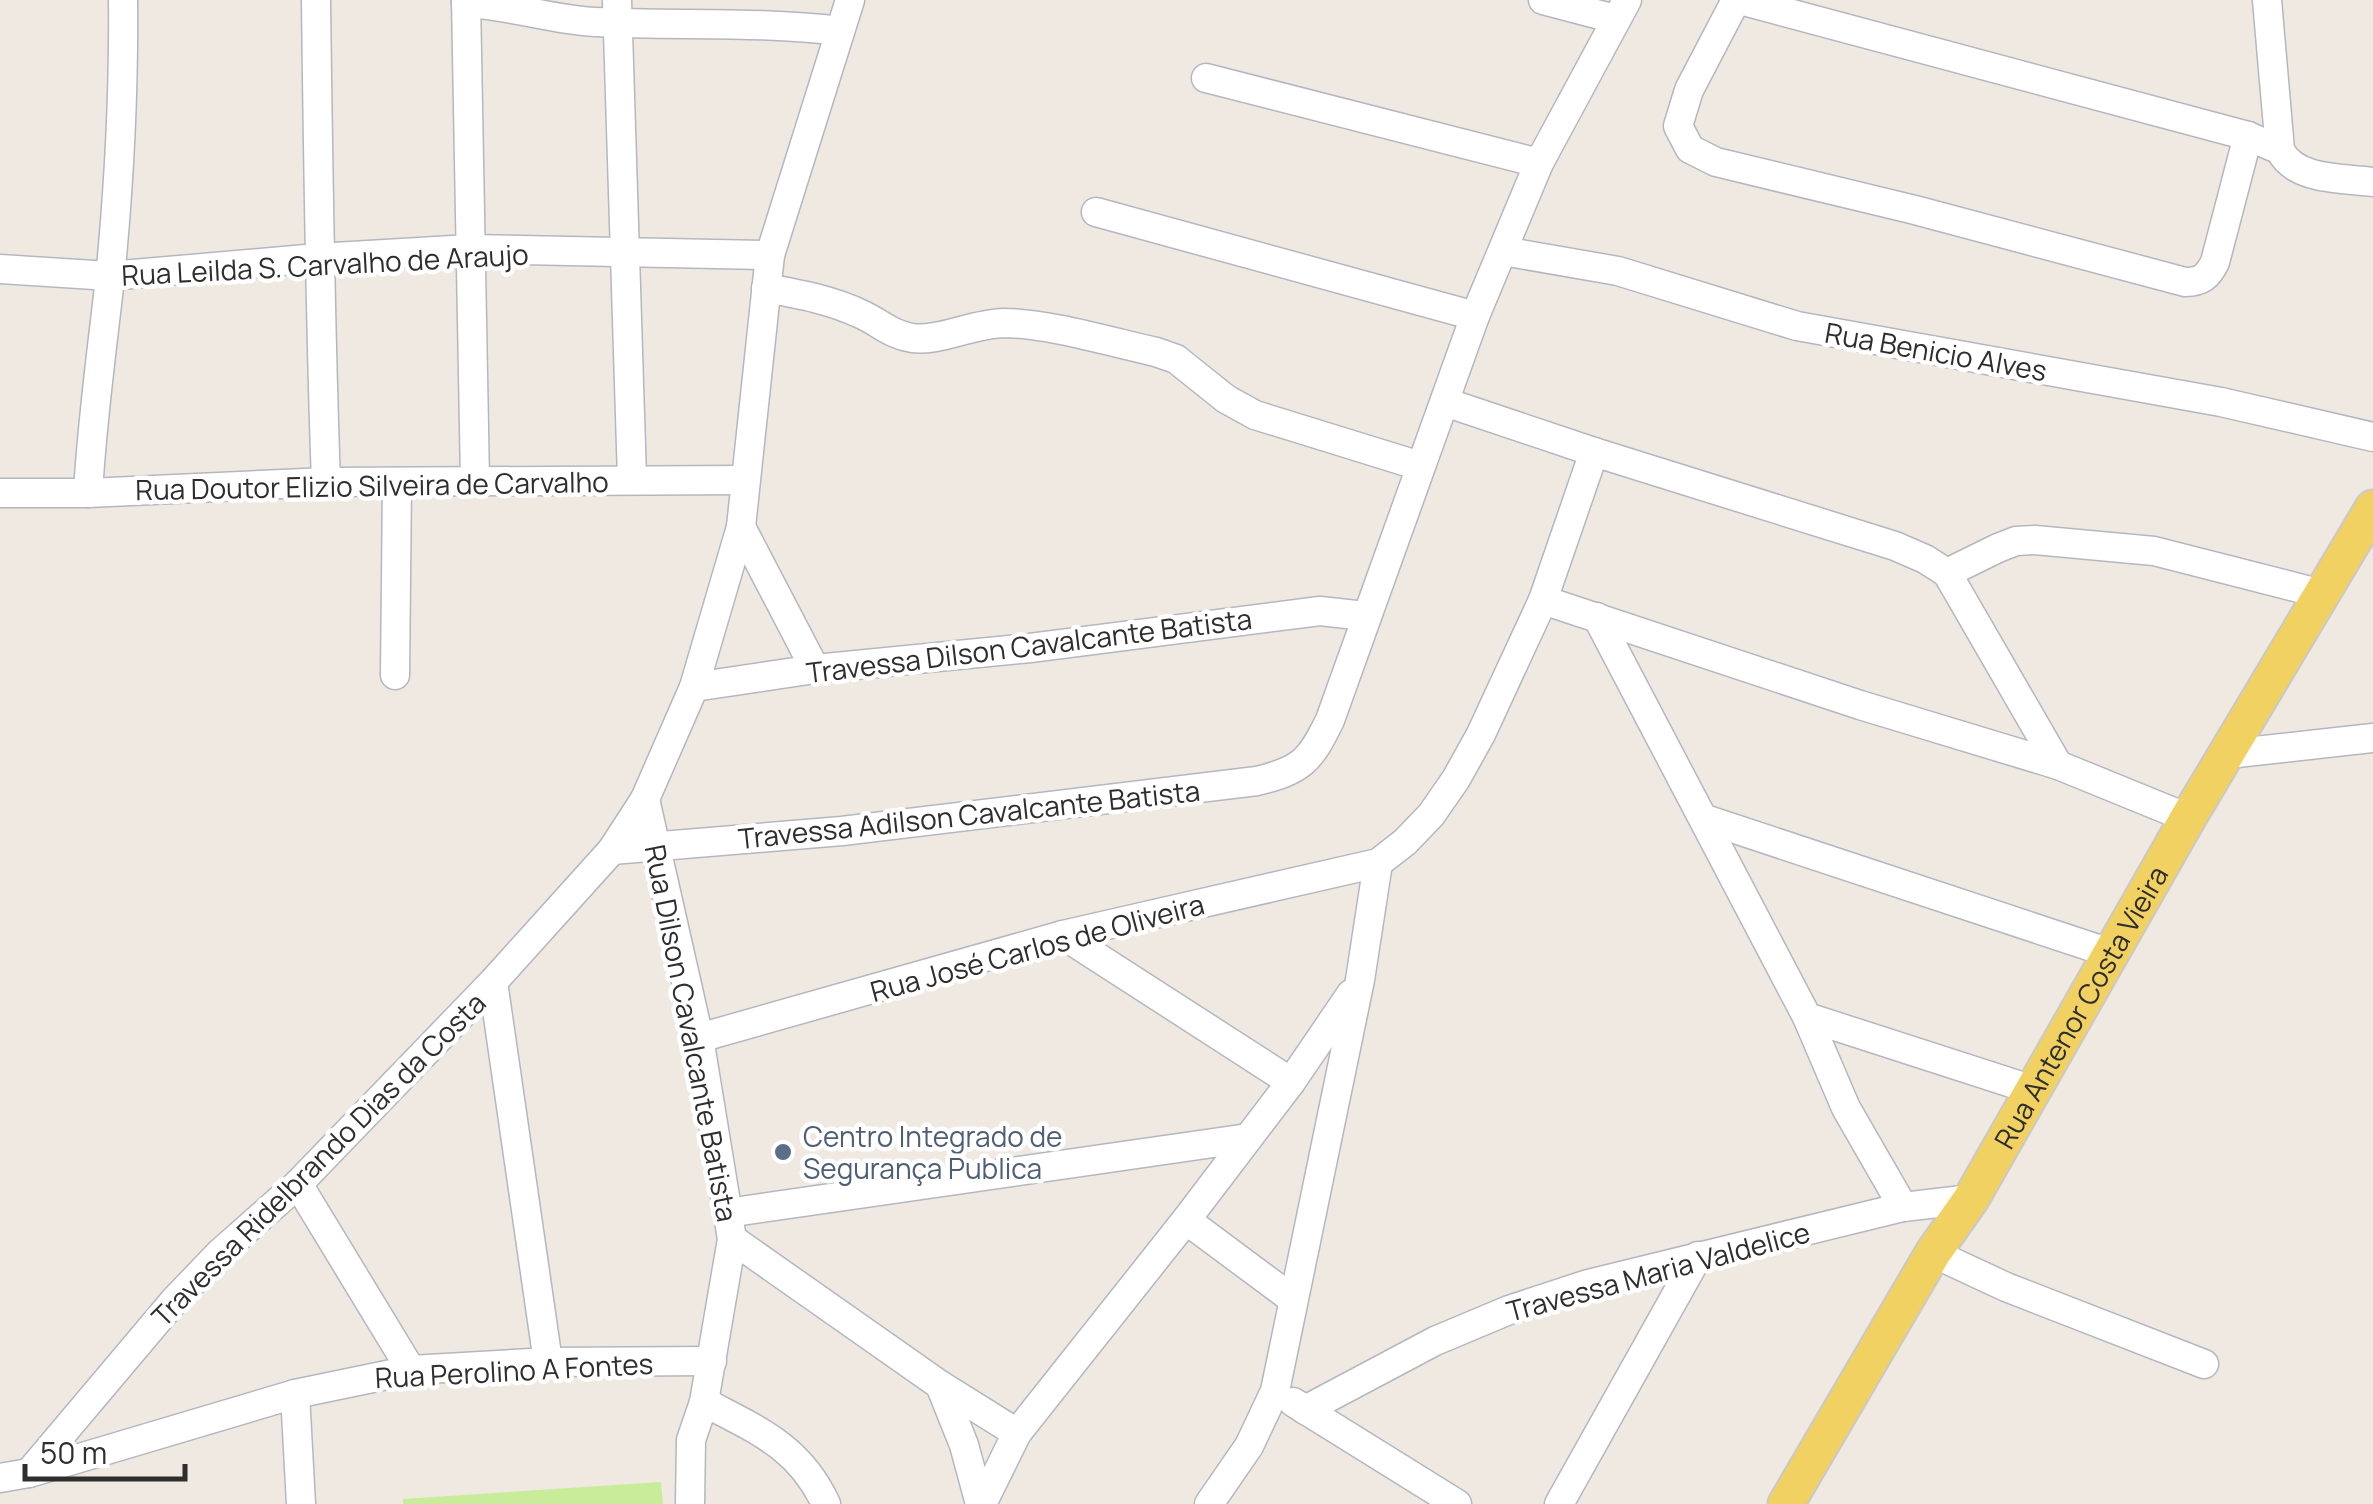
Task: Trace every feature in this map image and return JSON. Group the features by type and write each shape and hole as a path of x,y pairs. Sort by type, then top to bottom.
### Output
{"main road":[{"name":"Rua Antenor Costa Vieira","path":"1786,1504 1933,1253 1971,1199 2188,818 2373,508"}],"street":[{"path":"88,493 92,417 110,276 124,64 123,0"},
{"path":"316,0 320,146 317,258 326,482"},
{"name":"Travessa Ridelbrando Dias da Costa","path":"29,1473 174,1301 220,1253 298,1184 494,982 612,850 644,799 694,687 741,527 770,255 850,0"},
{"path":"1365,616 1475,316 1539,163 1621,10 1542,0"},
{"path":"2248,136 2215,262 2208,275 2196,282 2185,282 1716,162 1690,149 1678,126 1689,90 1738,0 2248,136 2280,150"},
{"path":"2268,0 2280,150 2284,158 2303,170 2373,182"},
{"path":"474,481 466,1 580,21 616,11 840,31"},
{"path":"616,11 632,480"},
{"path":"1206,78 1539,163"},
{"path":"1096,212 1475,316"},
{"name":"Rua Leilda S. Carvalho de Araujo","path":"0,269 110,276 317,258 470,250 770,255"},
{"name":"Rua Benicio Alves","path":"1503,251 1634,275 1797,326 2221,402 2373,437"},
{"path":"766,288 838,304 896,335 911,338 981,324 1010,323 1156,352 1176,359 1255,416 1420,466"},
{"path":"1445,402 1925,558 1947,573 2058,766"},
{"path":"1209,1504 1249,1446 1274,1391 1360,980 1378,864 1431,816 1481,734 1543,600 1594,452"},
{"name":"Rua Doutor Elizio Silveira de Carvalho","path":"0,493 326,482 744,480"},
{"path":"395,675 397,482"},
{"path":"741,527 814,670"},
{"path":"1947,573 2016,541 2036,540 2154,551 2322,594"},
{"path":"1543,600 2058,766 2188,818"},
{"name":"Travessa Dilson Cavalcante Batista","path":"694,687 1320,611 1365,616"},
{"name":"Travessa Adilson Cavalcante Batista","path":"612,850 842,831 1258,781 1289,773 1315,751 1330,720 1365,616"},
{"path":"1598,617 1807,1017 1846,1108 1903,1207"},
{"path":"2228,754 2373,738"},
{"name":"Rua Dilson Cavalcante Batista","path":"644,799 699,1038 730,1226 712,1360 691,1440 690,1504"},
{"path":"1705,819 2110,953"},
{"name":"Rua José Carlos de Oliveira","path":"699,1038 1063,935 1378,864"},
{"path":"1063,935 1290,1082"},
{"path":"981,1504 1017,1433 1186,1220 1290,1082 1360,980"},
{"path":"494,982 548,1362"},
{"path":"1807,1017 2033,1090"},
{"path":"730,1226 1248,1138"},
{"path":"298,1184 411,1370"},
{"name":"Travessa Maria Valdelice","path":"1305,1410 1435,1341 1509,1310 1588,1284 1903,1207 1971,1199"},
{"path":"1186,1220 1292,1298"},
{"path":"730,1226 940,1385 1017,1433"},
{"path":"1933,1253 2006,1287 2204,1364"},
{"path":"1558,1504 1698,1256"},
{"name":"Rua Perolino A Fontes","path":"0,1478 29,1473 295,1394 411,1370 548,1362 712,1360"},
{"path":"940,1385 964,1445 981,1504"},
{"path":"1274,1391 1457,1504"},
{"path":"295,1394 301,1504"},
{"path":"704,1402 780,1443 806,1467 826,1504"}],"green space":[{"path":"661,1482 663,1504 403,1504 403,1499"}],"place":[{"name":"Centro Integrado de Segurança Publica","path":"783,1152"}]}
